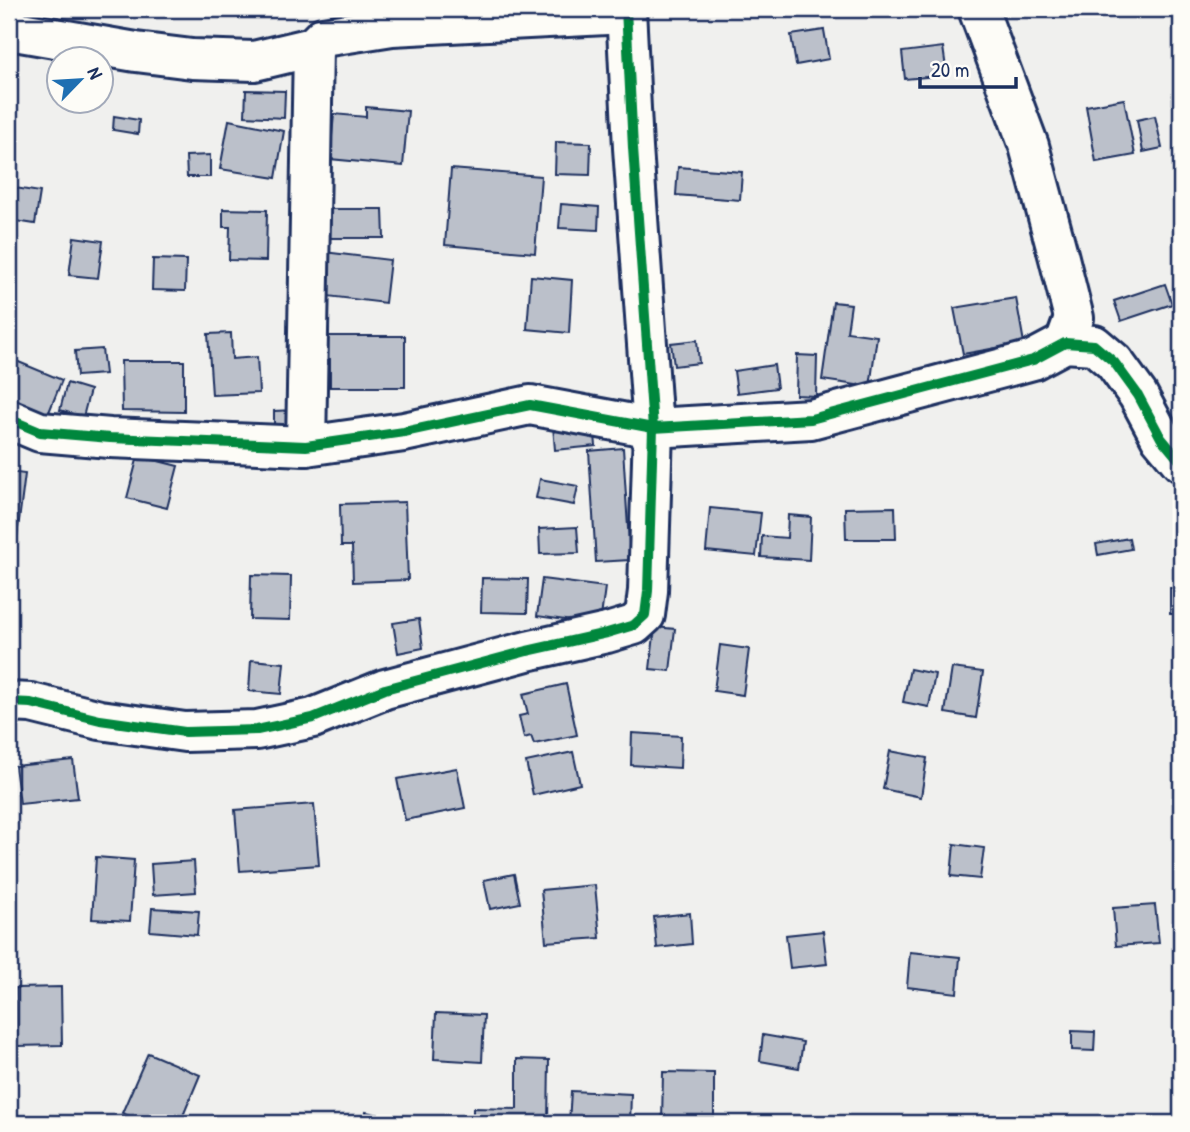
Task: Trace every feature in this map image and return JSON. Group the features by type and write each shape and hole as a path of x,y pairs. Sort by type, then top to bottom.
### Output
{"street":[{"path":"978,9 1029,146 1059,258 1074,318 1065,343"},
{"path":"9,30 136,52 192,59 254,61 322,31 626,12 653,428 648,591 645,615 634,625 385,689 313,718 257,730 185,732 100,720 31,703 9,702"},
{"path":"306,446 322,31"},
{"path":"9,419 40,432 51,433 306,446 404,432 530,405 653,428 811,419 1033,360 1065,343 1094,345 1114,362 1138,395 1160,438 1181,462"}],"building":[{"path":"824,30 829,59 796,65 791,35"},
{"path":"943,47 947,75 905,79 902,52"},
{"path":"246,90 285,91 284,118 245,116"},
{"path":"1124,99 1135,155 1096,162 1086,106"},
{"path":"366,107 408,111 403,166 330,159 334,114 366,117"},
{"path":"114,116 139,120 138,134 113,130"},
{"path":"1155,116 1162,148 1143,152 1137,120"},
{"path":"229,120 284,131 276,178 220,169"},
{"path":"556,142 591,143 590,175 555,174"},
{"path":"210,155 210,177 187,177 186,156"},
{"path":"678,167 742,172 740,200 676,195"},
{"path":"451,169 541,176 535,253 445,245"},
{"path":"9,187 40,192 35,224 9,220"},
{"path":"561,204 599,207 598,230 559,228"},
{"path":"223,209 267,210 266,261 229,260 230,227 223,227"},
{"path":"329,209 383,209 384,238 329,238"},
{"path":"74,237 103,241 98,278 69,275"},
{"path":"324,252 390,260 385,303 319,295"},
{"path":"153,259 186,260 185,291 152,290"},
{"path":"531,276 572,280 569,333 527,329"},
{"path":"1165,284 1172,304 1121,321 1114,301"},
{"path":"1016,298 1024,343 963,354 954,308"},
{"path":"833,302 851,304 847,332 877,336 870,387 822,380"},
{"path":"231,333 232,359 257,357 259,393 212,395 208,334"},
{"path":"317,336 405,336 405,387 330,387 330,359 317,359"},
{"path":"697,340 699,363 674,366 671,343"},
{"path":"102,349 105,374 77,376 75,351"},
{"path":"797,355 817,356 816,396 796,395"},
{"path":"9,358 62,380 45,422 9,408"},
{"path":"121,361 184,361 184,412 122,411"},
{"path":"774,365 777,388 737,393 734,371"},
{"path":"67,383 90,390 83,417 60,410"},
{"path":"294,410 294,428 274,429 274,411"},
{"path":"594,422 596,446 555,450 553,426"},
{"path":"623,448 630,560 596,562 589,451"},
{"path":"138,456 178,466 167,508 127,498"},
{"path":"9,472 25,474 13,568 9,567"},
{"path":"540,479 578,486 574,505 536,498"},
{"path":"405,502 408,580 353,582 352,546 341,546 340,504"},
{"path":"895,507 896,539 846,539 845,508"},
{"path":"710,508 761,513 756,556 706,551"},
{"path":"788,515 811,517 809,560 761,557 762,536 787,538"},
{"path":"577,527 579,553 540,554 539,529"},
{"path":"1129,538 1131,549 1098,555 1096,544"},
{"path":"251,575 291,576 290,620 250,619"},
{"path":"482,578 528,579 527,613 481,612"},
{"path":"542,579 605,587 600,625 537,616"},
{"path":"1170,588 1181,588 1181,614 1170,614"},
{"path":"419,619 423,648 398,653 393,623"},
{"path":"655,627 675,629 670,671 650,669"},
{"path":"720,645 749,649 743,695 714,691"},
{"path":"251,660 284,663 281,694 249,691"},
{"path":"952,668 983,672 976,718 945,713"},
{"path":"910,669 935,674 929,707 903,702"},
{"path":"566,684 577,735 534,744 531,736 524,738 519,716 528,714 523,694"},
{"path":"632,733 681,736 680,768 631,765"},
{"path":"890,751 927,758 921,797 883,789"},
{"path":"573,752 580,784 533,795 526,762"},
{"path":"73,760 78,798 20,804 15,766"},
{"path":"457,768 465,808 405,820 397,779"},
{"path":"314,804 319,865 240,871 235,810"},
{"path":"954,844 984,848 980,879 951,876"},
{"path":"96,857 134,860 130,921 92,919"},
{"path":"194,861 196,892 153,895 151,864"},
{"path":"514,874 520,903 490,909 484,880"},
{"path":"595,885 600,938 546,942 541,890"},
{"path":"1155,905 1159,943 1116,946 1113,908"},
{"path":"152,908 199,911 197,935 150,931"},
{"path":"690,913 692,944 657,948 654,917"},
{"path":"823,931 827,964 790,968 786,935"},
{"path":"910,952 960,957 957,993 907,987"},
{"path":"61,987 62,1045 17,1046 16,988"},
{"path":"436,1013 484,1015 482,1062 434,1059"},
{"path":"1072,1031 1095,1032 1094,1051 1072,1050"},
{"path":"763,1035 803,1042 799,1068 760,1061"},
{"path":"148,1053 200,1075 180,1123 146,1123 122,1113"},
{"path":"517,1059 549,1060 548,1123 473,1123 473,1108 517,1109"},
{"path":"663,1072 714,1073 714,1123 662,1123"},
{"path":"571,1091 631,1094 630,1123 569,1123"},
{"path":"366,1112 419,1123 364,1123"}],"cycle path":[{"path":"9,702 31,703 100,720 185,732 257,730 313,718 385,689 634,625 645,615 653,428 626,9"},
{"path":"9,419 40,432 110,438 306,446 404,432 530,405 653,428 811,419 1033,360 1065,343 1094,345 1114,362 1138,395 1161,438 1181,462"}]}
